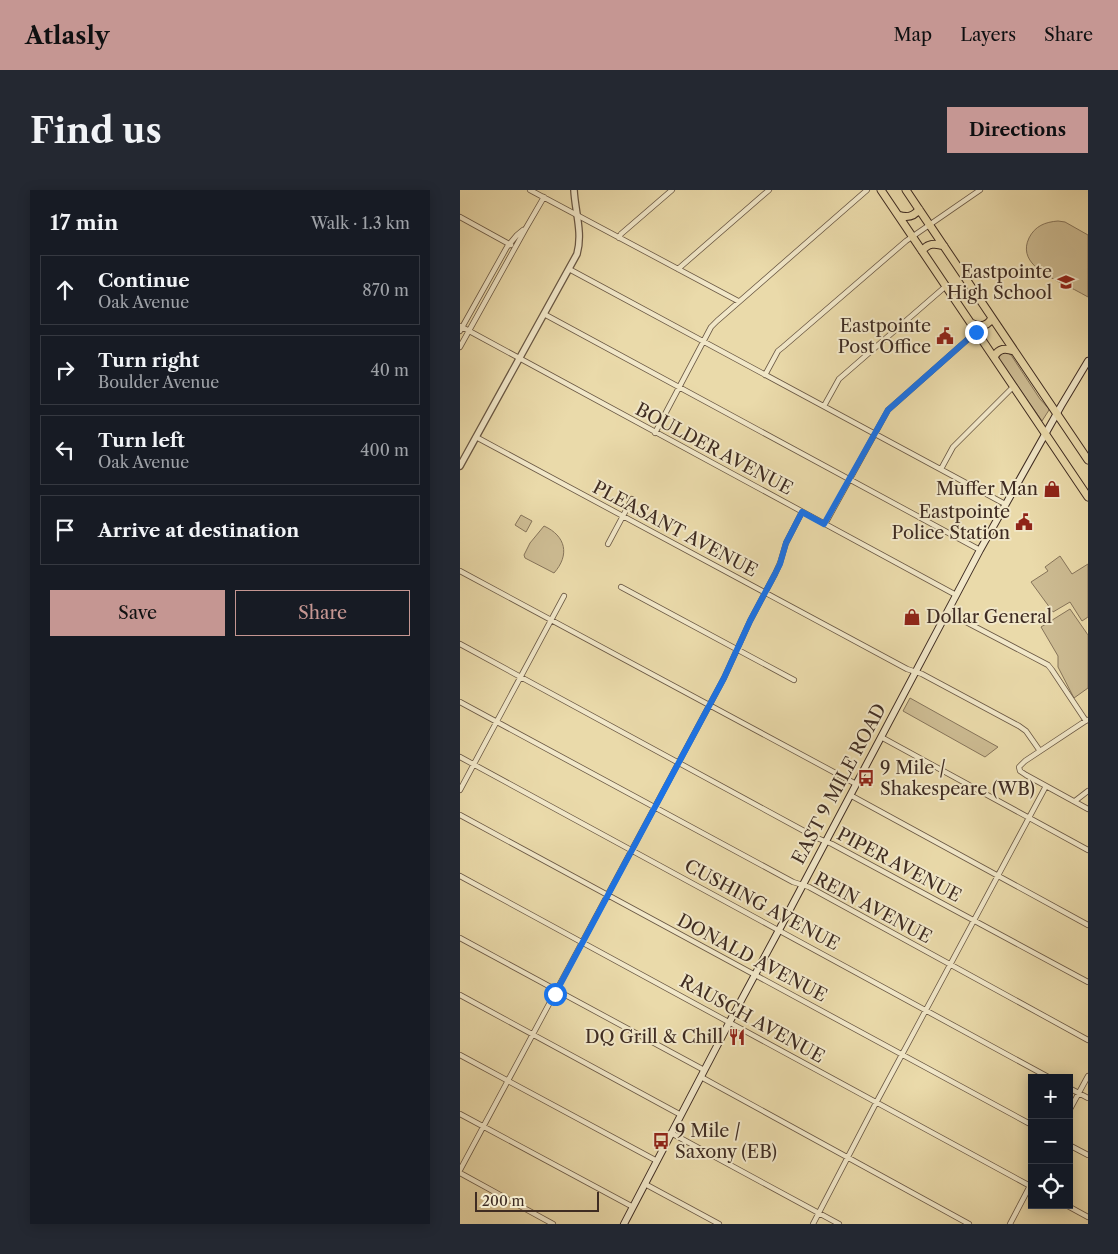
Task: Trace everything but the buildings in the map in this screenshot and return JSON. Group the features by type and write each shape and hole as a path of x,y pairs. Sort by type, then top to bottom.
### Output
{"main road":[{"path":"881,190 1088,497"},
{"path":"906,190 1088,460"},
{"path":"898,214 909,217 919,209"},
{"path":"922,251 930,244 944,246"},
{"path":"971,323 983,326 992,318"},
{"path":"994,357 1000,350 1014,351"},
{"name":"EAST 9 MILE ROAD","path":"624,1224 754,974 980,550 1045,433 1088,362"},
{"path":"1080,485 1088,488"}],"street":[{"path":"530,190 738,301"},
{"path":"460,466 577,254 579,247 578,216 574,190"},
{"path":"619,238 621,234 672,190"},
{"path":"678,269 769,190"},
{"path":"655,433 711,327 738,301 867,190"},
{"path":"765,375 778,351 913,237 980,190"},
{"path":"460,347 544,197"},
{"path":"460,217 515,247"},
{"path":"461,328 509,244 526,228"},
{"path":"569,269 1005,504"},
{"path":"824,406 839,379 946,286"},
{"path":"544,314 980,550"},
{"name":"BOULDER AVENUE","path":"461,328 956,595"},
{"path":"824,524 888,410 976,332"},
{"path":"941,469 953,446 1014,386"},
{"name":"PLEASANT AVENUE","path":"476,437 764,593 907,669 922,674 1023,729 1040,751"},
{"path":"608,544 632,499"},
{"path":"553,1224 460,1171 724,678 764,593 780,564 786,543 802,512"},
{"path":"460,571 856,784"},
{"path":"621,587 794,680"},
{"path":"460,790 564,596"},
{"path":"947,612 1048,665 1052,670 1087,720 1031,756 1019,767 1020,771 1088,809"},
{"name":"PIPER AVENUE","path":"460,644 1088,982"},
{"name":"REIN AVENUE","path":"460,702 793,882 809,888 1088,1040"},
{"path":"881,737 1088,850"},
{"name":"CUSHING AVENUE","path":"460,757 1043,1074"},
{"path":"813,1224 1046,786"},
{"path":"1075,801 1088,791"},
{"path":"850,795 1088,925"},
{"name":"DONALD AVENUE","path":"460,815 1028,1123"},
{"name":"RAUSCH AVENUE","path":"460,876 876,1103 1028,1183"},
{"path":"460,938 704,1070"},
{"path":"460,995 681,1115"},
{"path":"460,1055 657,1161"},
{"path":"1073,1104 1088,1076"},
{"path":"700,1078 969,1224"},
{"path":"1073,1090 1088,1098"},
{"path":"460,1114 633,1206"},
{"path":"671,1133 839,1224"},
{"path":"1073,1147 1088,1155"},
{"path":"645,1184 719,1224"},
{"path":"1010,1224 1028,1191"},
{"path":"1073,1209 1088,1217"}],"shaded area":[{"path":"1049,222 1065,222 1088,235 1088,297 1034,266 1027,253 1029,238 1034,230"},
{"path":"1006,352 1011,355 1040,399 1049,409 1042,421 999,359 999,355"},
{"path":"521,515 532,521 526,532 515,525"},
{"path":"544,526 557,535 563,546 564,553 562,559 554,573 525,558 524,555 530,543"},
{"path":"1060,556 1072,574 1088,564 1088,617 1082,621 1070,602 1053,612 1031,582 1048,571 1045,567"},
{"path":"1070,609 1088,635 1088,688 1074,698 1058,667 1058,656 1041,627"},
{"path":"910,698 998,747 985,757 903,711"}],"place":[{"name":"Eastpointe High School","path":"1066,282"},
{"name":"Eastpointe Post Office","path":"945,336"},
{"name":"Muffer Man","path":"1052,489"},
{"name":"Eastpointe Police Station","path":"1024,522"},
{"name":"Dollar General","path":"912,617"},
{"name":"9 Mile / Shakespeare (WB)","path":"866,778"},
{"name":"DQ Grill & Chill","path":"737,1037"},
{"name":"9 Mile / Saxony (EB)","path":"661,1141"}],"route":[{"path":"555,994 724,678 750,621 780,564 786,543 802,512 824,524 888,410 976,332"}]}
